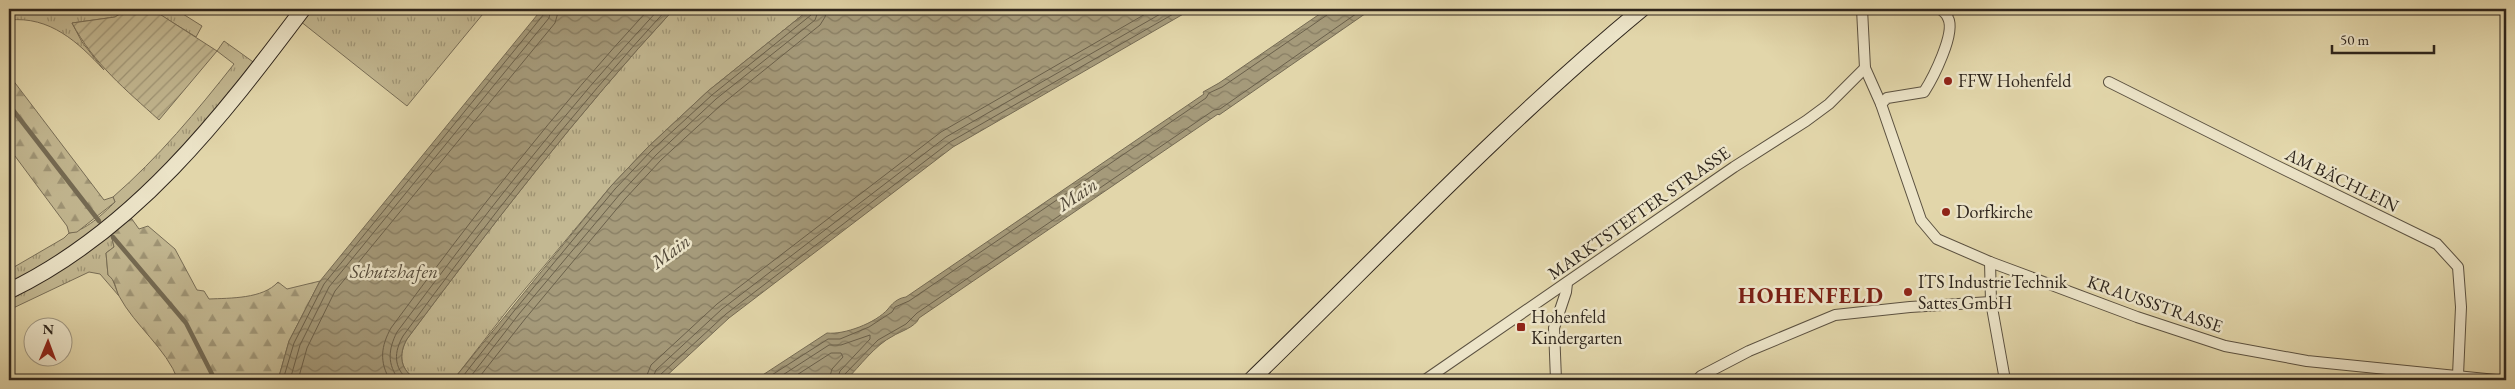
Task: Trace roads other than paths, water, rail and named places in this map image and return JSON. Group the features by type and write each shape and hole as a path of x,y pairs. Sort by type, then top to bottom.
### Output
{"main road":[{"path":"9,291 75,251 130,210 191,147 260,66 303,9"},
{"path":"1250,380 1497,136 1576,63 1642,9"}],"street":[{"name":"KRAUSSSTRASSE","path":"1862,9 1865,68 1881,104 1921,220 1937,239 1990,262 2137,317 2225,346 2307,361 2496,380"},
{"path":"1881,104 1887,98 1924,92 1935,75 1950,28 1948,17 1940,9"},
{"name":"MARKTSTEFTER STRASSE","path":"1426,380 1734,167 1806,121 1829,104 1865,68"},
{"name":"AM BÄCHLEIN","path":"2109,82 2275,166 2437,244 2458,267 2461,307 2458,375"},
{"path":"1990,262 1992,302 2005,380"},
{"path":"1556,380 1554,328 1566,292 1567,283"},
{"path":"1697,380 1701,376 1749,351 1835,315 1910,307 1992,302"}],"water":[{"name":"Schutzhafen","path":"542,9 674,9 638,48 536,170 407,339 402,351 402,362 407,372 417,380 278,380 289,341 320,281"},
{"name":"Main","path":"810,9 1192,9 953,147 729,318 662,380 453,380 611,186 648,147 708,91"},
{"name":"Main","path":"1327,9 1372,9 919,318 911,327 886,340 846,380 755,380 827,333 851,330 876,319 897,300 906,297 1204,94 1203,92"}],"waterway":[{"path":"9,105 99,221"},
{"path":"113,237 186,323 215,380"}],"place":[{"name":"FFW Hohenfeld","path":"1948,81"},
{"name":"Dorfkirche","path":"1946,212"},
{"name":"ITS IndustrieTechnik Sattes GmbH","path":"1908,292"},
{"name":"Hohenfeld Kindergarten","path":"1521,327"}],"district":[{"name":"HOHENFELD","path":"1811,295"}]}
